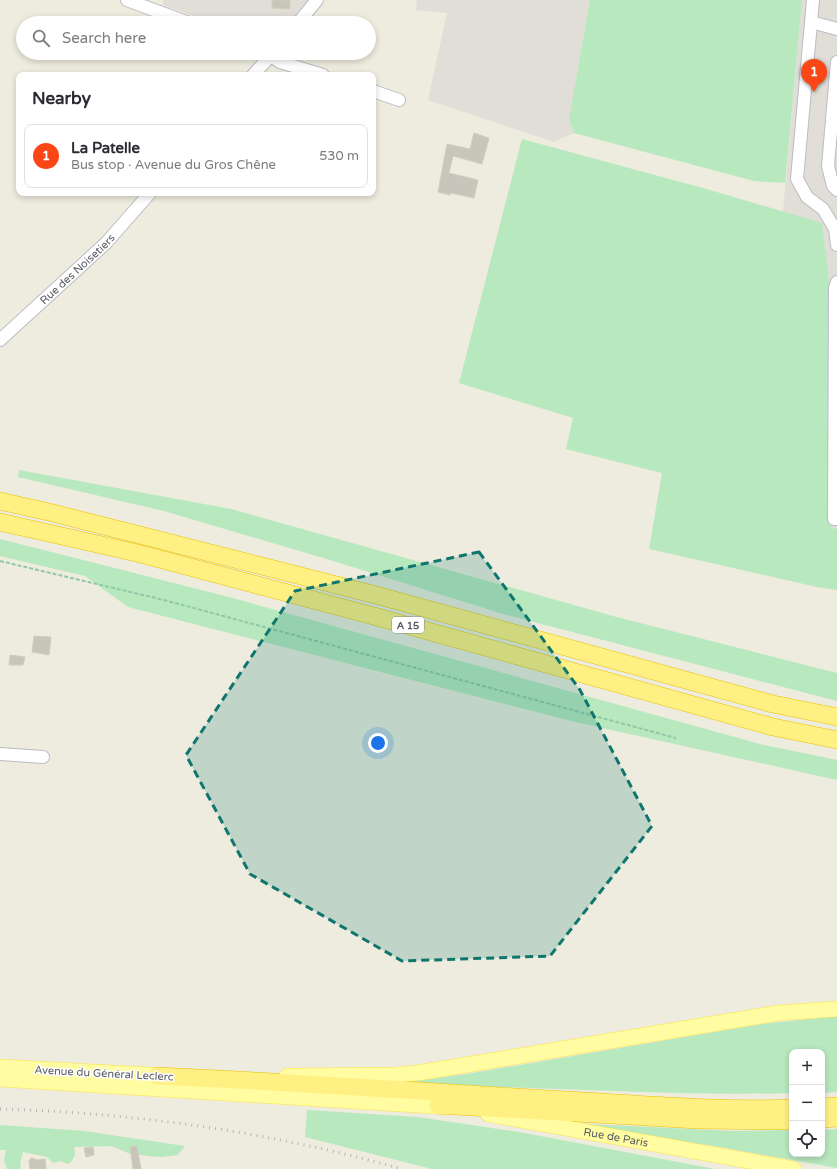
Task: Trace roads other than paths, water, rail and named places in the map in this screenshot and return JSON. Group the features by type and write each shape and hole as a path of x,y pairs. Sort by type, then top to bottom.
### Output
{"highway":[{"name":"A 15","path":"0,501 53,513 368,594 773,704 837,717"},
{"name":"A 15","path":"0,522 137,553 370,615 773,727 837,740"},
{"path":"156,1076 272,1081 630,1104 739,1109 789,1108"},
{"path":"438,1105 698,1120 789,1121"},
{"path":"825,1107 837,1106"},
{"path":"825,1119 837,1118"}],"main road":[{"name":"Avenue du Général Leclerc","path":"0,1067 156,1076 345,1076 417,1073 758,1016 798,1011 837,1009"},
{"name":"Avenue du Général Leclerc","path":"0,1079 438,1105"},
{"name":"Rue de Paris","path":"438,1105 794,1169"}],"street":[{"path":"127,0 170,16"},
{"path":"304,16 317,0"},
{"path":"813,0 797,179 807,197 823,209 835,229 837,245"},
{"path":"810,22 837,29"},
{"path":"255,72 265,60"},
{"path":"278,60 313,72"},
{"path":"837,62 828,166 833,186 837,190"},
{"path":"376,92 400,100"},
{"name":"Rue des Noisetiers","path":"0,340 106,243 147,196"},
{"path":"837,282 835,288 834,511 834,519 837,519"},
{"path":"0,754 43,758"}],"railway":[{"path":"0,1109 102,1115 203,1127 303,1145 402,1169"}],"place":[{"name":"La Patelle","path":"814,92"}]}
